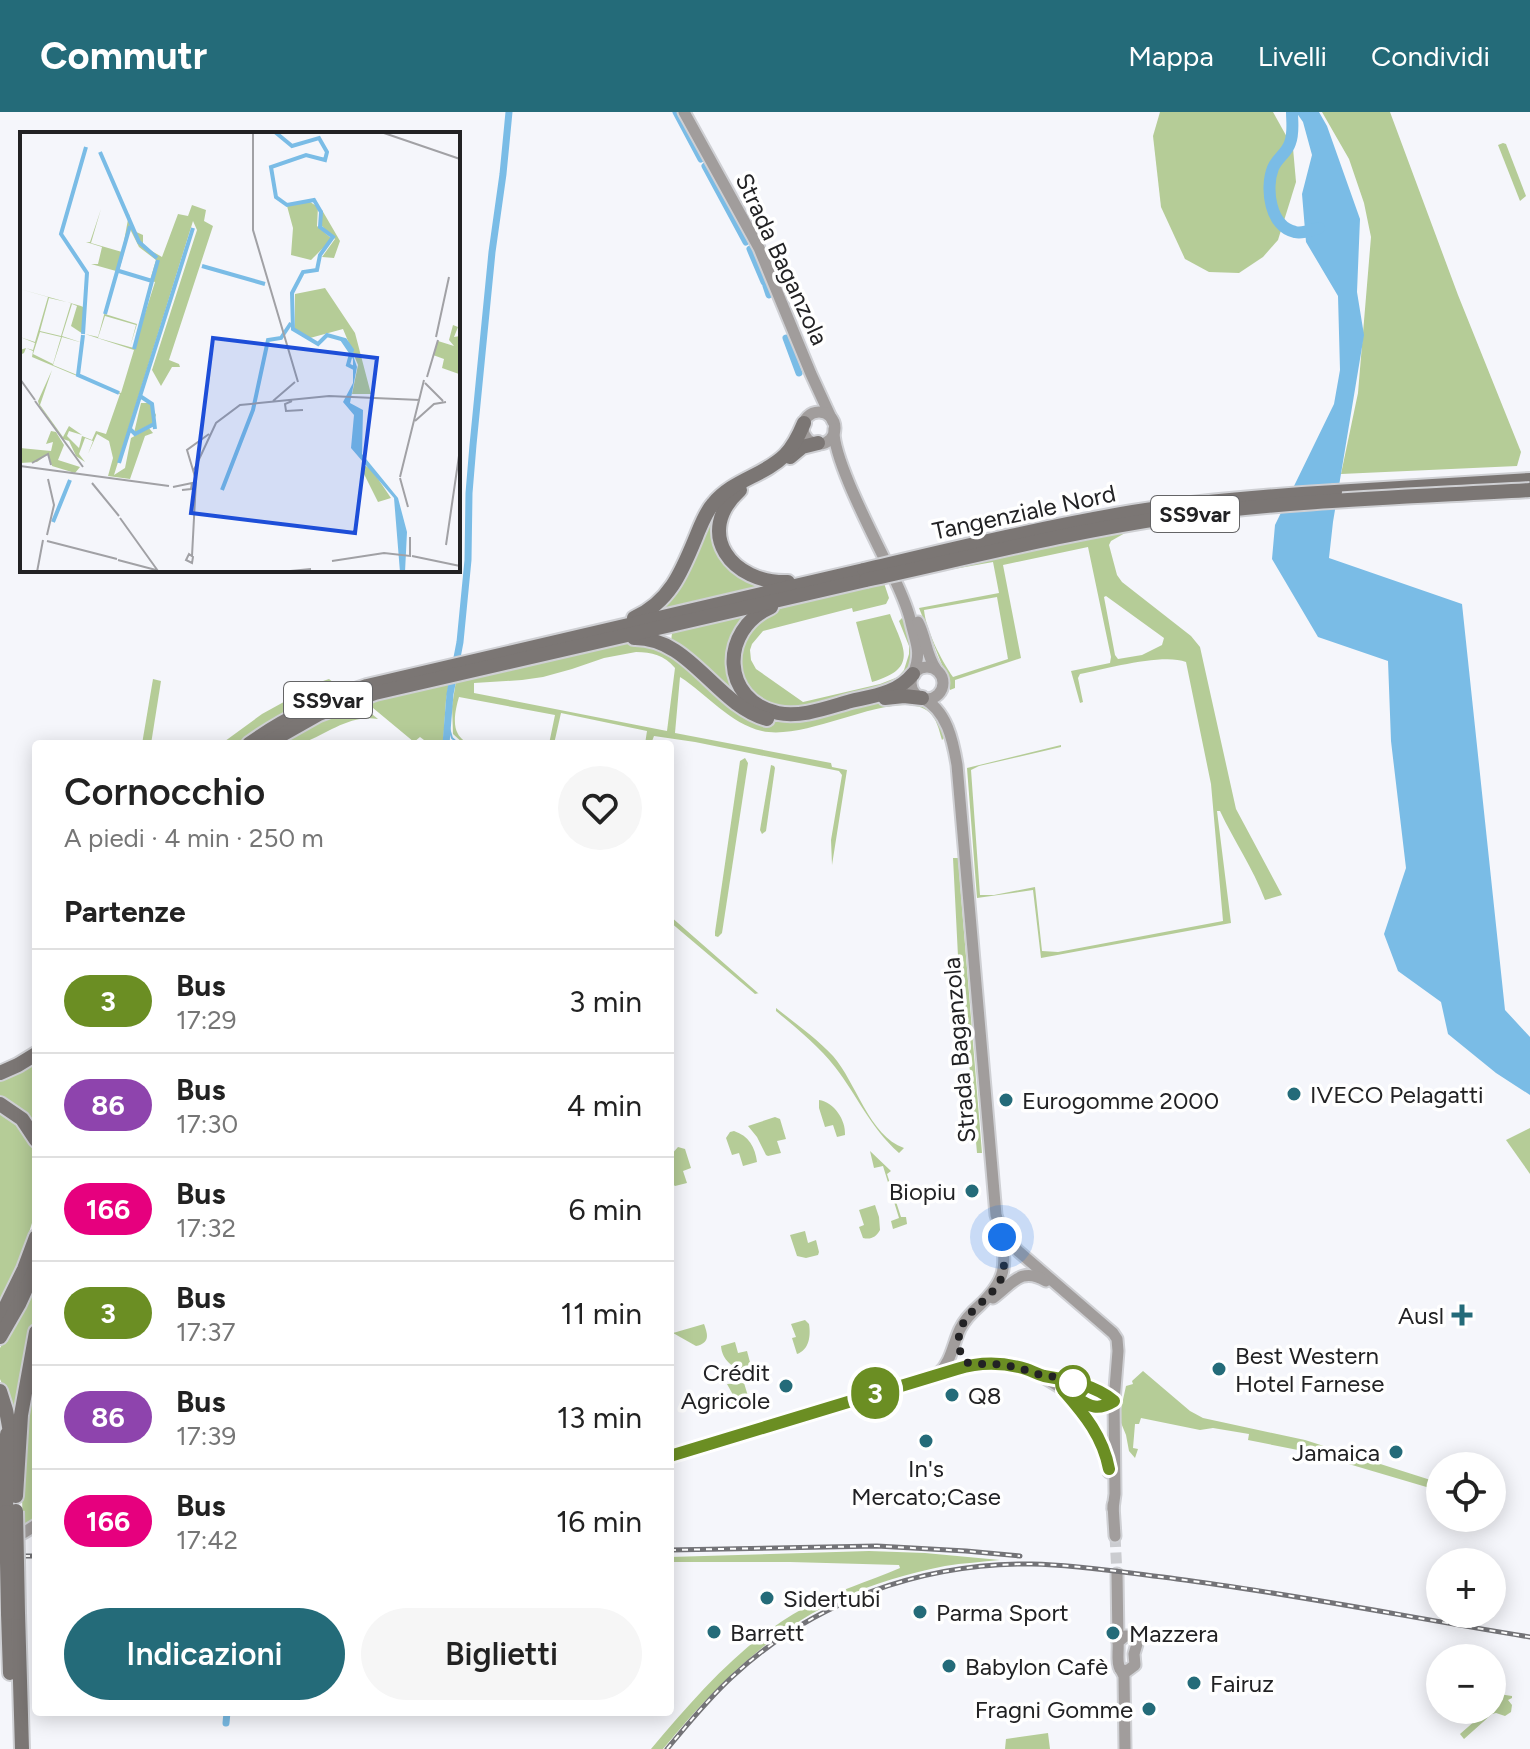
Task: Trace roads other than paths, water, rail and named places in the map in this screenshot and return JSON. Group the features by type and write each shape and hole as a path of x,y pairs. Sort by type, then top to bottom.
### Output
{"highway":[{"path":"542,644 628,620 656,605 676,581 713,504 733,486 783,457 795,442 805,421"},
{"path":"818,443 800,449 734,495 722,514 720,531 725,554 745,574 762,580 788,582 836,572 862,574"},
{"name":"Tangenziale Nord","path":"862,574 1070,523 1169,507 1270,496 1530,480"},
{"name":"SS9var","path":"495,660 542,644 862,574 1182,515 1271,506 1530,490"},
{"name":"SS9var","path":"255,740 325,701 367,686 587,644 846,585 862,574"},
{"path":"846,585 830,593 771,607 749,621 738,637 733,660 745,693 766,710 792,714 891,691 913,674"},
{"path":"587,644 603,645 637,638 660,642 677,652 743,707 760,717 771,719 797,719 894,697 922,698"},
{"name":"SS9var","path":"273,740 332,708 414,678"},
{"path":"0,1073 32,1057"},
{"path":"0,1104 22,1119 32,1134"},
{"path":"0,1318 32,1263"},
{"path":"0,1337 19,1304 32,1264"},
{"path":"11,1506 19,1427 32,1354"},
{"path":"0,1391 11,1437 12,1749"},
{"path":"0,1471 11,1506"},
{"path":"13,1613 22,1749"}],"street":[{"name":"Strada Baganzola","path":"684,112 754,238 834,425 834,441 840,458 884,558"},
{"name":"Strada Baganzola","path":"805,421 811,408 815,383"},
{"path":"818,443 828,440 834,425 822,412 812,414 805,421 803,431 806,437 840,458"},
{"name":"Strada Baganzola","path":"895,580 921,628 930,660 943,678 941,698 951,722 961,793 994,1202 1005,1259 995,1289 980,1305"},
{"name":"Strada Baganzola","path":"909,610 919,647 911,688 937,709 952,739"},
{"path":"913,674 923,667 936,669"},
{"path":"922,698 935,697 942,688"},
{"path":"1001,1231 1022,1254 1117,1339 1113,1509"},
{"path":"933,1376 944,1367 966,1319 1016,1279 1026,1275 1039,1277 1067,1293"},
{"path":"958,1333 961,1357 968,1364 1009,1365 1025,1369 1041,1375 1095,1408 1114,1401"},
{"path":"674,1455 975,1365"},
{"path":"1041,1375 1097,1390 1114,1401"},
{"path":"1064,1391 1101,1441 1108,1465 1115,1536"},
{"path":"1117,1574 1120,1653 1117,1663 1124,1676 1125,1749"},
{"path":"1119,1622 1137,1644 1135,1665 1129,1671 1121,1670"},
{"path":"1118,1642 1125,1636 1132,1636"}],"water":[{"path":"1296,112 1319,112 1327,126 1360,219 1357,292 1364,335 1329,558 1462,604 1505,1010 1530,1037 1530,1095 1496,1073 1448,1034 1441,1002 1398,971 1384,934 1406,868 1391,741 1388,661 1318,637 1272,559 1275,525 1334,404 1340,370 1338,296 1306,242 1302,194 1312,155 1303,122"}],"waterway":[{"path":"446,740 450,694 460,642 468,560 473,445 509,112"},
{"path":"676,112 701,159"},
{"path":"1292,112 1290,143 1275,164 1271,176 1272,206 1280,223 1287,229 1301,232 1319,228"},
{"path":"705,166 746,242"},
{"path":"750,249 764,282"},
{"path":"766,286 769,295"},
{"path":"786,338 799,373"},
{"path":"449,728 454,740"},
{"path":"226,1723 227,1716"}],"tunnel":[{"path":"1115,1536 1117,1574"}],"railway":[{"path":"674,1550 877,1546 1020,1556"},
{"path":"24,1556 32,1556"},
{"path":"667,1749 732,1677 798,1627 871,1592 910,1579 991,1565 1068,1566 1221,1585 1530,1637"}],"place":[{"name":"IVECO Pelagatti","path":"1294,1094"},
{"name":"Eurogomme 2000","path":"1006,1100"},
{"name":"Biopiu","path":"972,1191"},
{"name":"Ausl","path":"1462,1315"},
{"name":"Best Western Hotel Farnese","path":"1219,1369"},
{"name":"Crédit Agricole","path":"786,1386"},
{"name":"Q8","path":"952,1395"},
{"name":"In's Mercato;Case","path":"926,1441"},
{"name":"Jamaica","path":"1396,1452"},
{"name":"Sidertubi","path":"767,1598"},
{"name":"Parma Sport","path":"920,1612"},
{"name":"Barrett","path":"714,1632"},
{"name":"Mazzera","path":"1113,1633"},
{"name":"Babylon Cafè","path":"949,1666"},
{"name":"Fairuz","path":"1194,1683"},
{"name":"Fragni Gomme","path":"1149,1709"}]}
